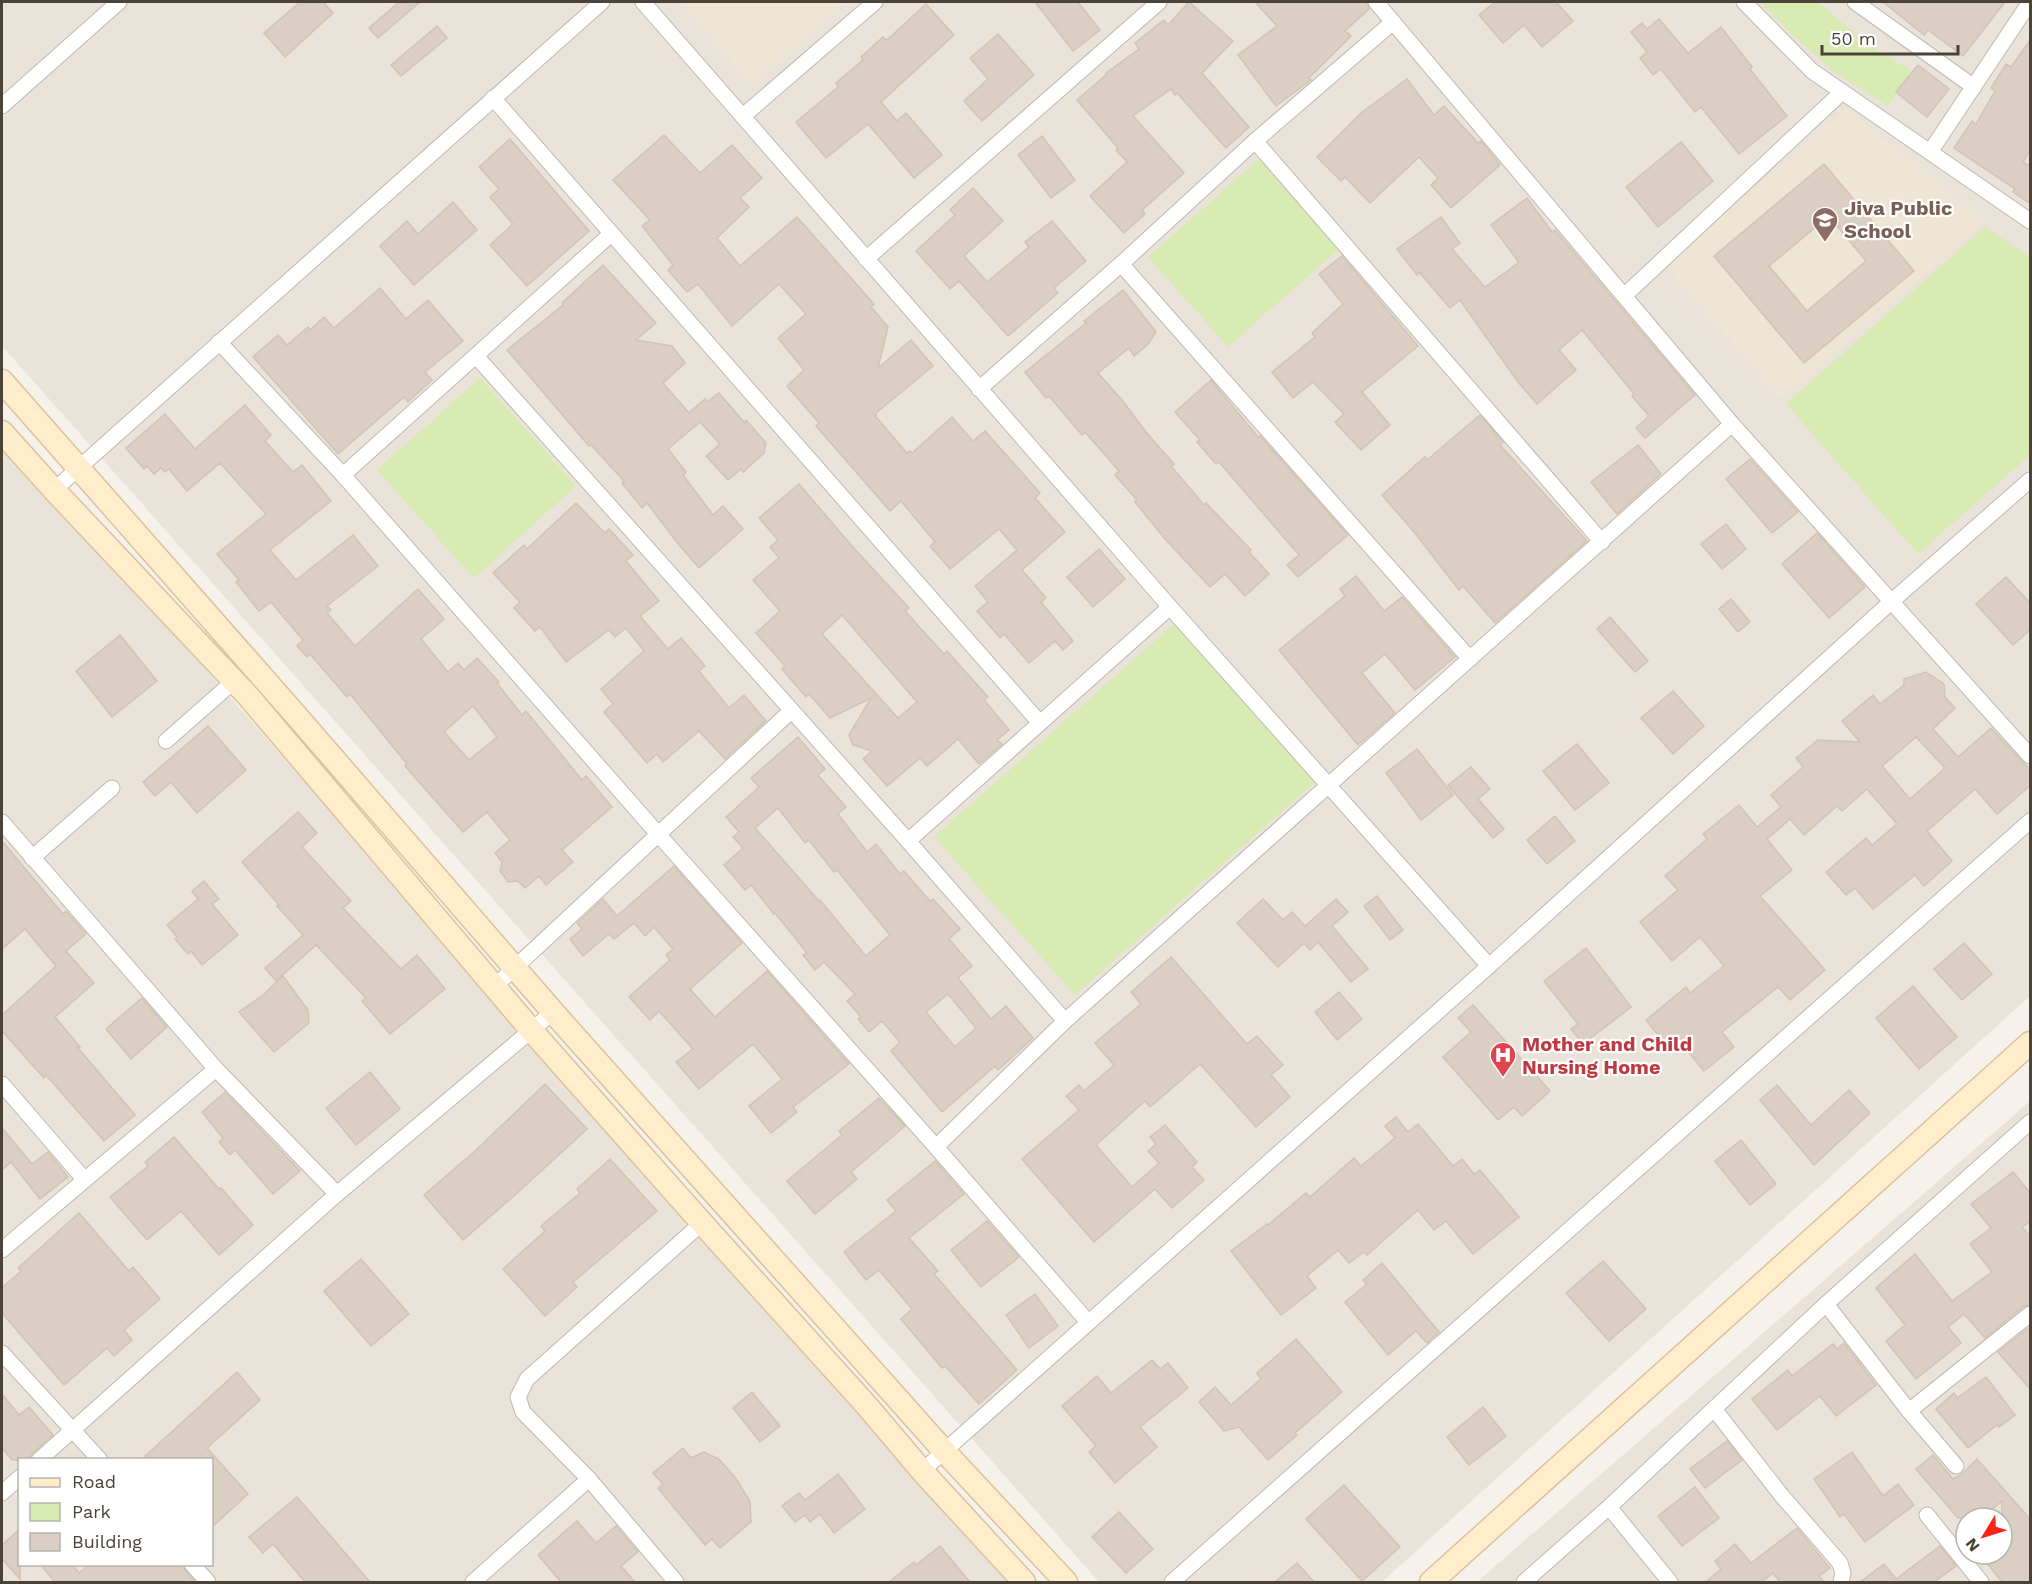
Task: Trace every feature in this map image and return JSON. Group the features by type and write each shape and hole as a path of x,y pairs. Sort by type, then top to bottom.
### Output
{"street":[{"path":"2,106 119,2"},
{"path":"54,490 602,2"},
{"path":"643,2 1170,608 1489,966"},
{"path":"743,116 875,2"},
{"path":"866,259 1159,2"},
{"path":"1376,2 1732,424 2031,756"},
{"path":"1744,2 1812,71 2031,221"},
{"path":"1855,2 1974,87"},
{"path":"1930,152 2030,2"},
{"path":"979,389 1256,141 1393,22"},
{"path":"1624,296 1842,92"},
{"path":"493,98 1040,723"},
{"path":"1256,141 1602,542"},
{"path":"343,475 612,234"},
{"path":"1121,264 1470,658"},
{"path":"219,342 343,475 1088,1322"},
{"path":"476,356 908,841 1065,1021"},
{"path":"2,381 553,1012 945,1452 1066,1582"},
{"path":"936,1147 1065,1021 1732,424"},
{"path":"2,432 234,681 532,1031 868,1407 922,1471 1024,1582"},
{"path":"922,1471 1489,966 1892,601 2031,480"},
{"path":"908,841 1170,608"},
{"path":"166,741 234,681"},
{"path":"495,986 791,711"},
{"path":"32,858 112,788"},
{"path":"1172,1582 2031,821"},
{"path":"2,822 216,1068 338,1194"},
{"path":"41,1458 338,1194 553,1012"},
{"path":"1431,1582 2031,1043"},
{"path":"2,1250 216,1068"},
{"path":"2,1084 84,1179"},
{"path":"1524,1582 1609,1507 1826,1304 2031,1122"},
{"path":"676,1582 589,1479 524,1412 518,1397 526,1379 702,1223"},
{"path":"1826,1304 1909,1411 1956,1466"},
{"path":"1909,1411 2031,1314"},
{"path":"2,1353 98,1458"},
{"path":"1714,1409 1782,1496 1840,1563 1843,1573 1841,1582"},
{"path":"2,1494 18,1479"},
{"path":"473,1582 589,1479"},
{"path":"1609,1507 1670,1582"},
{"path":"1928,1515 1981,1582"},
{"path":"194,1566 208,1582"}],"shaded area":[{"path":"2,2 2030,2 2030,996 1382,1582 1099,1582 2,346"},
{"path":"681,2 845,2 752,83"},
{"name":"Jiva Public School","path":"1846,108 1984,222 1781,398 1666,265"},
{"path":"2,439 593,1108 1010,1582 2,1582"},
{"path":"2030,1101 2030,1582 1477,1582"}],"green space":[{"path":"1761,2 1818,2 1865,42 1913,72 1888,106 1833,71 1784,27"},
{"path":"1261,157 1341,247 1228,347 1148,257"},
{"path":"1985,227 2030,257 2030,455 1918,554 1786,404"},
{"path":"480,378 576,486 474,578 377,470"},
{"path":"1174,624 1315,782 1075,995 934,837"}],"building":[{"path":"300,2 323,2 333,13 285,57 264,33"},
{"path":"399,2 420,2 378,38 369,28"},
{"path":"1035,2 1078,2 1100,30 1073,51"},
{"path":"1189,2 1233,41 1202,73 1249,127 1226,148 1171,89 1133,116 1184,173 1142,210 1145,214 1124,233 1090,196 1127,162 1077,100 1106,73 1139,49 1135,43 1164,20 1168,25"},
{"path":"1255,2 1367,2 1369,9 1345,31 1351,36 1309,78 1311,80 1276,106 1238,55 1277,26"},
{"path":"1495,2 1556,2 1573,21 1542,47 1524,25 1503,43 1479,15"},
{"path":"1883,2 2005,2 1963,56 1928,30 1924,35"},
{"path":"926,4 954,35 881,102 897,121 906,113 942,155 914,178 868,124 826,158 796,122 838,87 836,83 863,60 861,57 883,37 887,40"},
{"path":"1659,19 1688,53 1721,27 1787,116 1739,154 1701,107 1695,112 1661,69 1653,75 1640,58 1647,52 1631,32 1642,23 1647,29"},
{"path":"437,26 447,38 401,76 391,65"},
{"path":"998,34 1034,75 982,121 964,101 988,79 970,58"},
{"path":"2031,39 2031,149 2023,162 2031,165 2031,204 2013,192 2015,189 1954,148 1972,121 1976,124 1995,91 1991,88 2006,64 2011,67"},
{"path":"1918,65 1949,89 1927,117 1896,92"},
{"path":"1407,79 1434,115 1444,106 1478,143 1481,141 1500,165 1451,208 1431,185 1438,178 1419,157 1370,203 1345,177 1341,181 1317,157 1361,113"},
{"path":"664,135 700,173 732,145 762,178 740,198 749,207 717,238 740,266 797,217 874,304 871,307 888,327 878,368 911,340 933,366 876,413 876,417 907,453 910,451 912,453 952,417 973,441 985,431 1040,493 1035,498 1065,532 1022,570 1046,598 1041,602 1073,641 1063,650 1055,641 1029,663 1004,634 1000,638 977,611 988,602 975,586 1017,550 999,529 950,569 930,546 935,542 901,501 890,511 816,426 819,423 787,386 804,370 778,338 806,314 779,284 732,326 698,284 687,292 668,270 673,265 642,226 650,220 613,180"},
{"path":"1042,136 1075,180 1051,198 1018,155"},
{"path":"510,139 589,231 527,286 490,245 513,224 490,197 499,189 479,167"},
{"path":"1681,142 1713,181 1658,227 1626,187"},
{"path":"1824,164 1914,271 1804,363 1714,256","holes":["1829,216 1866,261 1807,311 1769,266"]},
{"path":"973,188 1003,221 964,256 987,282 1029,247 1025,242 1052,221 1086,261 1054,288 1058,293 1008,336 959,281 950,289 916,251 955,215 950,210"},
{"path":"1527,198 1552,232 1555,230 1695,395 1645,438 1636,428 1649,416 1582,330 1559,350 1576,370 1537,404 1518,382 1460,300 1450,308 1419,272 1417,275 1397,249 1441,217 1460,243 1452,249 1485,287 1518,263 1491,225"},
{"path":"453,202 477,230 414,285 380,246 407,221 418,234"},
{"path":"1342,256 1418,346 1362,392 1390,425 1361,450 1335,422 1344,414 1313,382 1293,398 1272,372 1315,337 1312,333 1343,304 1319,274"},
{"path":"603,265 656,323 636,340 672,346 685,363 663,383 689,413 705,399 707,402 719,393 766,443 764,453 743,472 741,469 728,480 706,456 720,444 700,422 668,449 686,472 683,475 713,515 723,506 743,529 699,568 647,503 642,508 622,483 624,481 591,445 589,446 507,350 563,305 562,303"},
{"path":"380,288 406,319 428,300 463,341 425,372 432,380 408,402 404,397 338,454 253,357 278,335 287,345 308,327 310,330 324,317 334,328"},
{"path":"1123,290 1156,332 1148,344 1134,356 1129,348 1098,373 1174,464 1171,466 1204,505 1206,503 1251,550 1249,552 1269,574 1245,596 1225,574 1210,587 1166,540 1135,502 1137,500 1115,475 1119,471 1085,432 1082,435 1049,396 1046,398 1025,372"},
{"path":"1211,380 1258,437 1260,436 1348,535 1298,577 1287,565 1299,555 1219,462 1216,464 1197,442 1200,440 1175,412"},
{"path":"245,405 271,435 265,441 293,472 302,465 331,501 270,550 296,580 353,535 378,566 327,606 331,610 327,613 355,646 418,589 444,619 421,639 448,672 458,663 464,670 477,658 499,682 497,683 522,715 526,711 582,780 586,776 612,807 562,850 573,862 546,885 539,876 525,888 518,881 508,882 500,871 502,862 495,853 510,840 487,812 463,832 405,766 407,764 350,694 347,697 310,654 307,657 297,646 303,640 271,602 259,611 236,582 239,580 217,554 266,514 220,463 187,491 169,469 165,472 161,468 154,474 147,466 144,469 126,448 165,414 195,449","holes":["473,706 497,737 469,760 444,732"]},
{"path":"1480,415 1503,442 1500,445 1587,541 1495,623 1463,586 1459,590 1382,495 1425,457 1427,460"},
{"path":"1638,445 1661,474 1617,514 1591,482"},
{"path":"1750,459 1798,512 1772,533 1726,479"},
{"path":"799,484 909,608 905,611 944,654 947,651 988,697 984,700 1009,730 997,740 1002,744 979,764 958,739 927,766 920,758 887,786 863,759 872,751 853,745 849,735 871,698 830,718 809,694 806,697 782,669 785,666 756,633 780,611 753,580 779,558 770,547 778,540 759,518","holes":["842,615 917,702 898,718 822,634"]},
{"path":"576,503 605,533 609,529 633,555 626,561 659,601 640,616 668,649 681,638 705,666 699,671 729,708 744,695 766,721 725,759 699,731 663,762 657,754 647,763 604,712 613,704 601,689 644,651 626,628 615,637 609,630 566,662 540,627 535,631 514,608 520,602 493,573 524,545 527,549"},
{"path":"1726,524 1746,549 1722,569 1701,544"},
{"path":"1817,533 1865,587 1829,618 1782,564"},
{"path":"1099,549 1125,579 1093,607 1067,577"},
{"path":"1356,576 1384,611 1402,597 1455,657 1415,690 1385,654 1362,673 1395,713 1358,745 1279,650 1345,596 1340,589"},
{"path":"2006,577 2031,604 2031,629 2013,645 1976,604"},
{"path":"1731,599 1750,622 1738,632 1719,609"},
{"path":"1610,617 1648,661 1635,672 1597,629"},
{"path":"120,635 157,681 112,717 76,671"},
{"path":"1926,672 1944,684 1945,697 1955,708 1933,729 1958,757 1991,728 2031,771 2031,785 1997,814 1975,789 1927,831 1952,861 1924,886 1915,875 1873,909 1855,888 1846,895 1826,872 1866,838 1872,845 1897,824 1867,789 1842,811 1837,806 1804,835 1790,819 1767,839 1792,870 1760,896 1825,970 1790,1000 1778,987 1722,1032 1734,1047 1704,1071 1681,1043 1671,1051 1646,1020 1686,987 1690,993 1724,966 1700,937 1672,961 1640,922 1678,890 1665,876 1707,839 1703,834 1739,805 1757,827 1781,807 1771,795 1803,767 1796,758 1818,740 1860,742 1842,721 1873,695 1880,704 1904,685 1904,679","holes":["1916,737 1945,768 1910,799 1882,766"]},
{"path":"1673,691 1704,726 1673,754 1641,718"},
{"path":"208,726 246,770 197,813 171,782 155,796 143,782"},
{"path":"798,737 825,769 818,775 846,807 838,814 867,852 876,844 900,874 904,871 930,901 933,899 960,929 949,939 972,966 958,978 991,1019 1006,1006 1033,1038 998,1070 995,1066 942,1112 891,1051 900,1042 882,1021 869,1032 858,1019 861,1017 847,1001 855,994 824,962 815,970 803,955 807,953 751,885 745,890 724,865 743,848 733,837 739,832 726,817 759,787 751,778","holes":["778,808 805,843 809,840 834,872 837,870 890,935 866,956 820,900 755,828","948,994 976,1028 955,1047 926,1012"]},
{"path":"1577,744 1609,783 1575,810 1543,771"},
{"path":"1417,749 1453,795 1421,820 1386,773"},
{"path":"1471,767 1490,789 1478,799 1504,829 1493,838 1448,785"},
{"path":"298,812 317,833 302,847 351,901 343,908 401,969 417,955 445,989 390,1034 362,1001 366,998 316,945 276,981 265,968 303,935 242,862"},
{"path":"1555,816 1575,841 1547,864 1527,840"},
{"path":"2,841 63,914 66,911 86,934 66,951 94,983 55,1017 135,1115 104,1141 46,1075 44,1078 2,1031 2,1015 56,966 25,929 2,949"},
{"path":"674,866 742,943 690,989 715,1017 767,971 849,1064 793,1107 797,1112 771,1133 749,1106 782,1079 753,1044 699,1089 676,1062 693,1049 659,1011 650,1020 629,997 670,960 666,955 673,949 654,927 645,936 634,923 614,939 609,934 583,956 570,939 582,929 577,923 603,899 617,916"},
{"path":"204,881 219,899 212,904 238,935 202,965 191,951 188,954 167,925 198,899 192,891"},
{"path":"1377,896 1403,930 1390,940 1364,906"},
{"path":"1263,899 1283,920 1292,912 1305,926 1336,899 1348,912 1332,926 1368,969 1351,982 1318,942 1310,950 1304,943 1278,967 1237,923"},
{"path":"1964,943 1992,974 1962,1000 1934,969"},
{"path":"1586,948 1631,1007 1583,1044 1571,1029 1578,1024 1544,981"},
{"path":"1171,957 1247,1044 1257,1036 1283,1065 1271,1075 1290,1097 1256,1127 1200,1064 1150,1107 1145,1101 1096,1145 1132,1187 1159,1163 1148,1151 1156,1144 1150,1137 1165,1125 1197,1162 1192,1167 1204,1180 1172,1208 1155,1189 1094,1242 1022,1159 1079,1110 1066,1096 1079,1085 1084,1091 1114,1065 1095,1043 1141,1004 1131,992"},
{"path":"283,976 308,1010 309,1023 274,1052 239,1012 263,995"},
{"path":"1913,986 1957,1037 1919,1069 1876,1018"},
{"path":"1339,992 1362,1019 1337,1040 1315,1012"},
{"path":"142,998 167,1027 131,1059 106,1029"},
{"path":"1473,1005 1550,1091 1522,1116 1514,1107 1498,1120 1443,1057 1471,1032 1458,1018"},
{"path":"370,1072 400,1109 356,1145 326,1108"},
{"path":"545,1084 587,1129 463,1240 424,1195 475,1151"},
{"path":"1777,1085 1811,1125 1849,1090 1870,1113 1814,1165 1760,1100"},
{"path":"225,1092 300,1171 273,1194 235,1150 230,1155 219,1142 223,1138 202,1112"},
{"path":"879,1098 905,1126 851,1172 857,1179 815,1214 787,1181 842,1135 839,1131"},
{"path":"1396,1117 1408,1132 1418,1124 1453,1166 1462,1159 1474,1174 1480,1170 1519,1217 1473,1254 1446,1221 1434,1230 1418,1210 1367,1255 1364,1252 1349,1263 1338,1250 1307,1276 1316,1288 1281,1315 1231,1251 1268,1225 1306,1193 1310,1197 1354,1158 1361,1166 1395,1138 1385,1126"},
{"path":"2,1128 32,1164 48,1152 68,1177 40,1199 11,1162 2,1170"},
{"path":"174,1137 253,1225 219,1255 181,1211 147,1240 110,1197 148,1166 145,1162"},
{"path":"1741,1140 1776,1184 1750,1205 1715,1161"},
{"path":"610,1159 657,1211 573,1282 577,1287 545,1316 503,1269 545,1231 541,1226 580,1193 577,1189"},
{"path":"935,1161 964,1194 909,1238 938,1271 934,1274 1017,1370 979,1404 945,1366 942,1368 901,1319 912,1309 879,1270 866,1280 844,1252 896,1211 887,1200"},
{"path":"2013,1172 2031,1194 2031,1221 2022,1227 2031,1237 2031,1305 2024,1306 1985,1338 1964,1314 1948,1327 1961,1343 1916,1379 1886,1341 1905,1325 1876,1288 1915,1254 1952,1301 1992,1272 1970,1244 1991,1228 1971,1204"},
{"path":"79,1213 129,1271 133,1267 160,1299 124,1330 132,1340 114,1356 107,1348 64,1385 2,1313 2,1288 21,1271 18,1268"},
{"path":"987,1221 1019,1257 981,1287 951,1250"},
{"path":"361,1259 409,1314 371,1346 324,1291"},
{"path":"1603,1261 1646,1309 1609,1341 1566,1293"},
{"path":"1382,1263 1439,1332 1427,1343 1416,1331 1388,1355 1345,1302 1367,1284 1363,1280"},
{"path":"1035,1294 1058,1326 1029,1348 1006,1315"},
{"path":"2031,1326 2031,1390 1998,1352"},
{"path":"1296,1339 1342,1392 1268,1460 1239,1427 1224,1431 1199,1402 1215,1387 1231,1405 1261,1379 1257,1373"},
{"path":"1844,1343 1876,1385 1836,1416 1820,1396 1777,1430 1752,1399 1788,1370 1792,1376 1833,1344 1837,1349"},
{"path":"1152,1360 1160,1369 1168,1363 1188,1388 1140,1427 1157,1447 1115,1483 1089,1452 1096,1446 1062,1406 1097,1376 1111,1393"},
{"path":"237,1372 260,1400 207,1448 248,1494 213,1526 213,1458 143,1458"},
{"path":"1986,1377 2015,1415 1999,1427 1997,1425 1968,1448 1936,1409 1954,1393 1957,1398"},
{"path":"752,1392 780,1426 760,1442 733,1408"},
{"path":"2,1394 19,1415 29,1407 53,1435 29,1458 12,1460 2,1448"},
{"path":"1483,1407 1506,1436 1469,1465 1447,1437"},
{"path":"1727,1441 1742,1460 1705,1488 1690,1469"},
{"path":"683,1448 691,1458 704,1452 719,1459 737,1480 750,1502 751,1522 720,1548 712,1539 705,1545 658,1488 663,1484 653,1473"},
{"path":"1852,1452 1883,1496 1898,1484 1914,1505 1865,1542 1844,1514 1840,1517 1814,1479"},
{"path":"1933,1455 1953,1479 1962,1474 1977,1459 2031,1520 2031,1582 2002,1582 1989,1566 2014,1566 2014,1506 2002,1506 2002,1501 1996,1506 1954,1506 1954,1513 1916,1469"},
{"path":"838,1474 865,1509 834,1533 820,1514 810,1522 805,1515 795,1522 782,1506 799,1493 805,1500"},
{"path":"1344,1485 1400,1547 1362,1581 1306,1519"},
{"path":"1695,1487 1719,1518 1682,1546 1658,1516"},
{"path":"297,1497 370,1582 305,1582 273,1544 263,1553 249,1537"},
{"path":"1119,1512 1153,1549 1126,1573 1092,1537"},
{"path":"577,1521 596,1543 616,1526 638,1552 621,1566 635,1582 561,1582 538,1555"},
{"path":"1797,1528 1830,1568 1819,1576 1824,1582 1780,1582 1773,1573 1762,1582 1706,1582 1721,1569 1715,1561 1735,1544 1751,1563"},
{"path":"18,1531 20,1579 2,1559 2,1545"},
{"path":"940,1546 970,1582 889,1582 914,1562 916,1565"},
{"path":"1940,1546 1956,1566 1934,1582 1860,1582 1884,1564 1896,1579"},
{"path":"1297,1563 1314,1582 1275,1582"},
{"path":"42,1566 74,1566 79,1573 88,1566 183,1566 195,1582 55,1582"}],"place":[{"name":"Jiva Public School","path":"1825,243"},
{"name":"Mother and Child Nursing Home","path":"1503,1078"}]}
